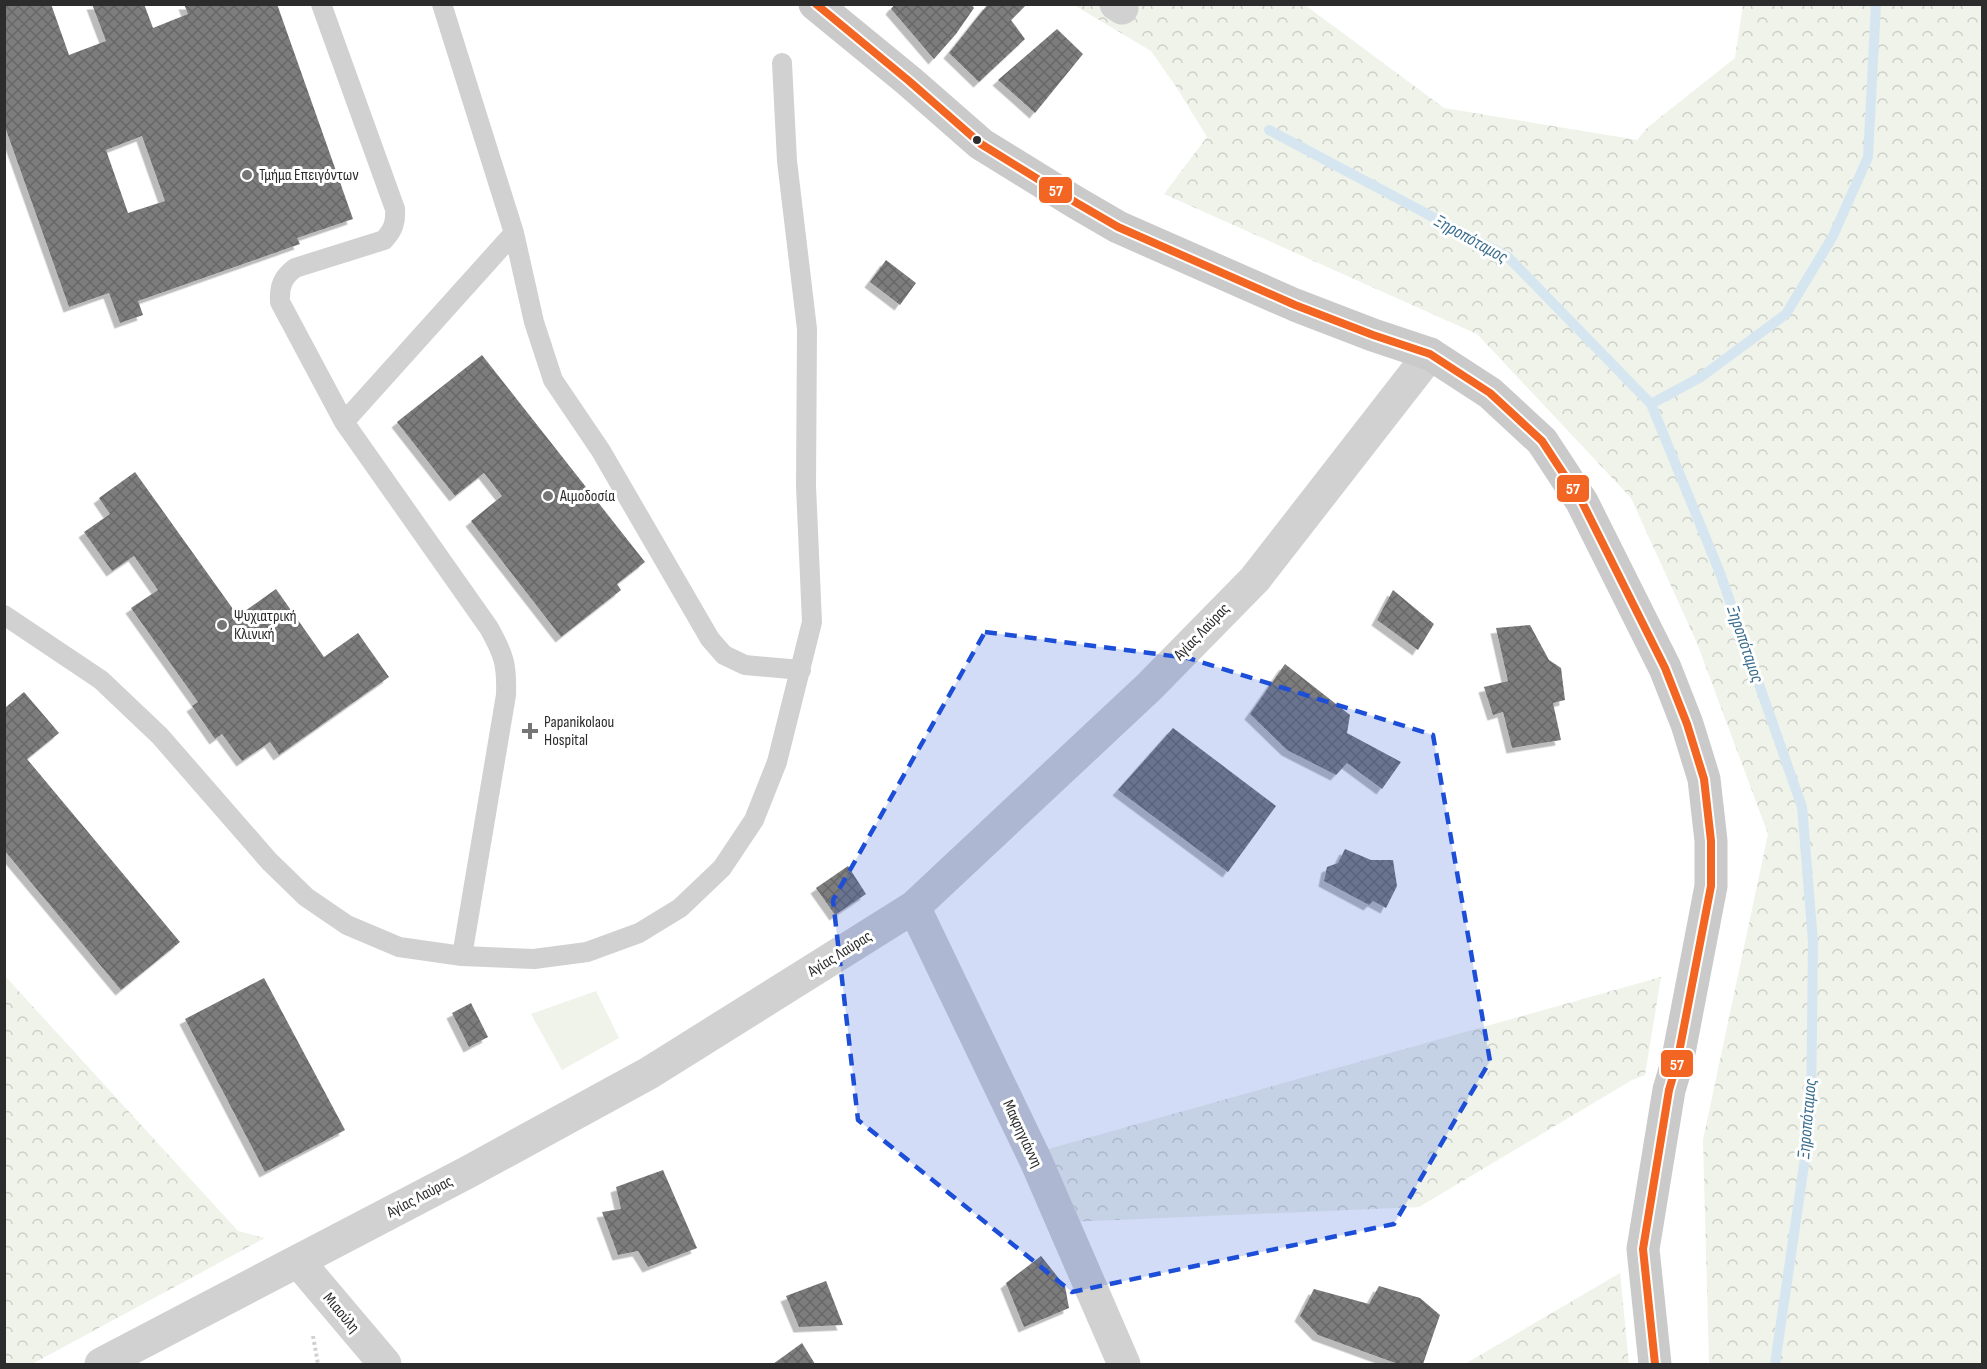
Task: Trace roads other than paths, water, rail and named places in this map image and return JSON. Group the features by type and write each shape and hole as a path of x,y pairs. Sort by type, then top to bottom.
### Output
{"main road":[{"path":"815,4 981,144 1118,227 1295,305 1430,354 1490,393 1542,441 1582,502 1665,668 1687,724 1704,779 1711,841 1711,886 1677,1062 1669,1090 1643,1250 1655,1365"}],"street":[{"name":"Αγίας Λαύρας","path":"101,1365 468,1172 649,1073 914,907 1149,687 1255,579 1430,354"},
{"name":"Μακρηγιάννη","path":"914,907 1036,1161 1124,1365"},
{"name":"Μιαούλη","path":"298,1261 385,1365"}],"lane":[{"path":"321,4 395,209 396,220 384,240 295,268 286,274 279,288 280,302 344,422 489,628 506,663 506,695 462,956"},
{"path":"441,4 514,233 534,322 553,380 601,451 710,639 724,655 745,665 801,670"},
{"path":"4,615 101,680 160,736 269,861 306,897 347,926 399,947 462,956 534,959 587,952 639,933 680,908 722,868 754,820 777,762 812,622 806,486 807,329 787,161 782,63"},
{"path":"344,422 514,233"}],"waterway":[{"path":"1651,404 1701,377 1786,314 1833,236 1868,157 1876,4"},
{"name":"Ξηροπόταμος","path":"1269,130 1508,257 1651,404 1720,573 1802,807 1813,942 1811,1117 1775,1364"}],"place":[{"name":"Τμήμα Επειγόντων","path":"247,175"},
{"name":"Αιμοδοσία","path":"548,496"},
{"name":"Ψυχιατρική Κλινική","path":"222,625"},
{"name":"Papanikolaou Hospital","path":"530,731"}]}
